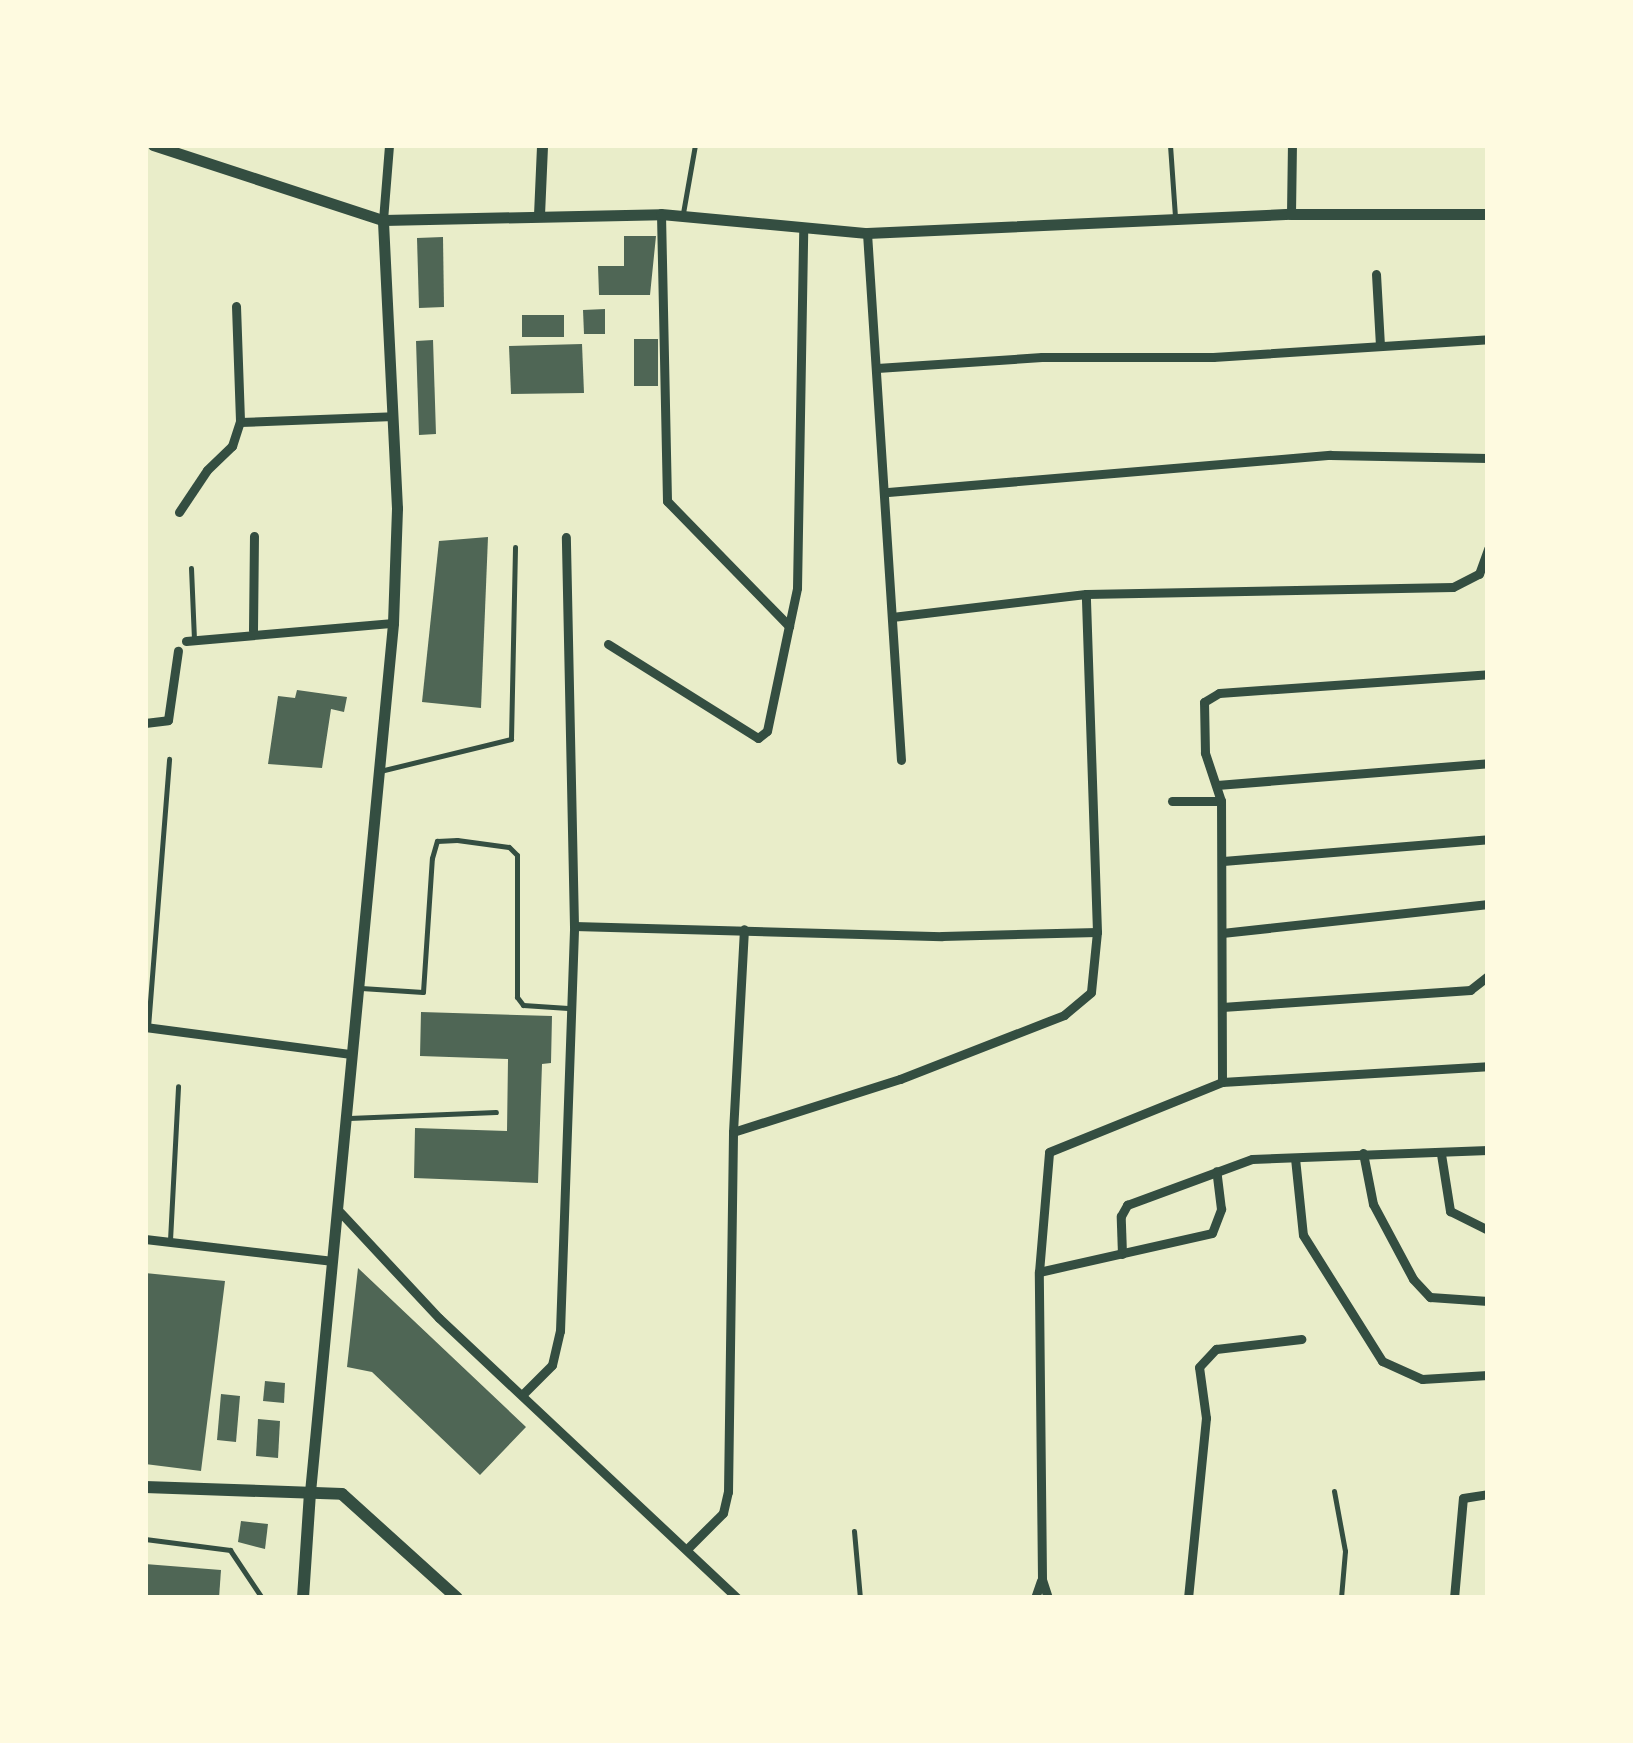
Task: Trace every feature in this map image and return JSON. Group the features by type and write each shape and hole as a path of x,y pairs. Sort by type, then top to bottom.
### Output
{"main road":[{"path":"145,1487 310,1492 350,1497 457,1598"},
{"path":"302,1598 310,1492"}],"street":[{"path":"154,145 383,220 660,214 867,232 1291,214 1488,214"},
{"path":"310,1492 340,1212 356,988 393,622 393,416 383,220 389,145"},
{"path":"539,215 542,145"},
{"path":"1291,214 1292,145"},
{"path":"660,214 668,501 789,626"},
{"path":"608,644 758,738 767,731 797,588 803,228"},
{"path":"867,232 888,492 901,760"},
{"path":"1376,274 1380,346"},
{"path":"179,512 207,470 232,446 240,422 236,306"},
{"path":"877,368 1488,339"},
{"path":"240,422 393,416"},
{"path":"888,492 1330,455 1488,458"},
{"path":"254,536 254,630"},
{"path":"523,1394 552,1364 560,1332 568,1008 574,926 566,536"},
{"path":"892,617 1086,594 1454,587 1478,574 1488,549"},
{"path":"733,1132 882,1086 1064,1015 1091,992 1096,932 1086,594"},
{"path":"190,640 254,630 393,622"},
{"path":"145,722 168,720 178,652"},
{"path":"1222,1082 1221,801 1204,742 1202,710 1210,696 1488,674"},
{"path":"1217,785 1488,762"},
{"path":"1172,801 1221,801"},
{"path":"1223,860 1488,839"},
{"path":"1222,933 1488,904"},
{"path":"574,926 942,936 1096,932"},
{"path":"690,1547 723,1514 728,1492 733,1132 744,929"},
{"path":"1222,1007 1470,990 1488,976"},
{"path":"147,1027 351,1054"},
{"path":"1048,1598 1042,1578 1039,1272 1049,1152 1222,1082 1488,1066"},
{"path":"1122,1254 1121,1216 1128,1205 1252,1159 1488,1150"},
{"path":"1363,1153 1373,1204 1412,1279 1430,1297 1488,1302"},
{"path":"1441,1154 1440,1184 1450,1211 1488,1230"},
{"path":"1295,1158 1302,1234 1382,1361 1422,1379 1488,1374"},
{"path":"1039,1272 1212,1233 1221,1209 1216,1171"},
{"path":"340,1212 439,1318 690,1547 737,1598"},
{"path":"145,1240 332,1261"},
{"path":"1188,1598 1206,1418 1200,1367 1216,1349 1301,1339"},
{"path":"1454,1598 1463,1498 1488,1494"},
{"path":"1036,1598 1042,1578"}],"lane":[{"path":"683,216 686,170 695,145"},
{"path":"1170,145 1175,219"},
{"path":"377,772 511,739 515,547"},
{"path":"190,568 190,640"},
{"path":"147,1027 169,759"},
{"path":"356,988 423,992 432,858 437,841 457,840 509,847 517,855 517,997 523,1006 568,1008"},
{"path":"169,1243 178,1086"},
{"path":"346,1118 496,1112"},
{"path":"1334,1491 1345,1551 1341,1598"},
{"path":"854,1531 860,1598"},
{"path":"145,1539 230,1550 262,1598"}],"building":[{"path":"624,236 656,236 650,295 599,295 598,266 624,266"},
{"path":"443,237 444,307 419,308 417,238"},
{"path":"605,309 605,334 584,334 583,310"},
{"path":"522,315 564,315 564,337 522,337"},
{"path":"634,339 658,339 658,386 634,386"},
{"path":"433,340 436,434 419,435 416,341"},
{"path":"582,344 584,393 511,394 509,346"},
{"path":"488,537 481,708 422,702 439,541"},
{"path":"297,690 347,697 344,712 331,709 322,768 268,764 278,696 295,698"},
{"path":"421,1012 552,1016 551,1063 542,1064 538,1183 414,1178 415,1128 507,1131 508,1059 420,1056"},
{"path":"358,1268 526,1427 480,1475 372,1372 347,1367"},
{"path":"145,1273 225,1281 201,1471 145,1464"},
{"path":"265,1381 285,1383 284,1403 263,1401"},
{"path":"221,1394 240,1396 236,1442 217,1440"},
{"path":"258,1419 280,1421 278,1458 256,1456"},
{"path":"241,1521 268,1524 265,1549 238,1542"},
{"path":"145,1564 221,1570 219,1598 145,1598"}]}
